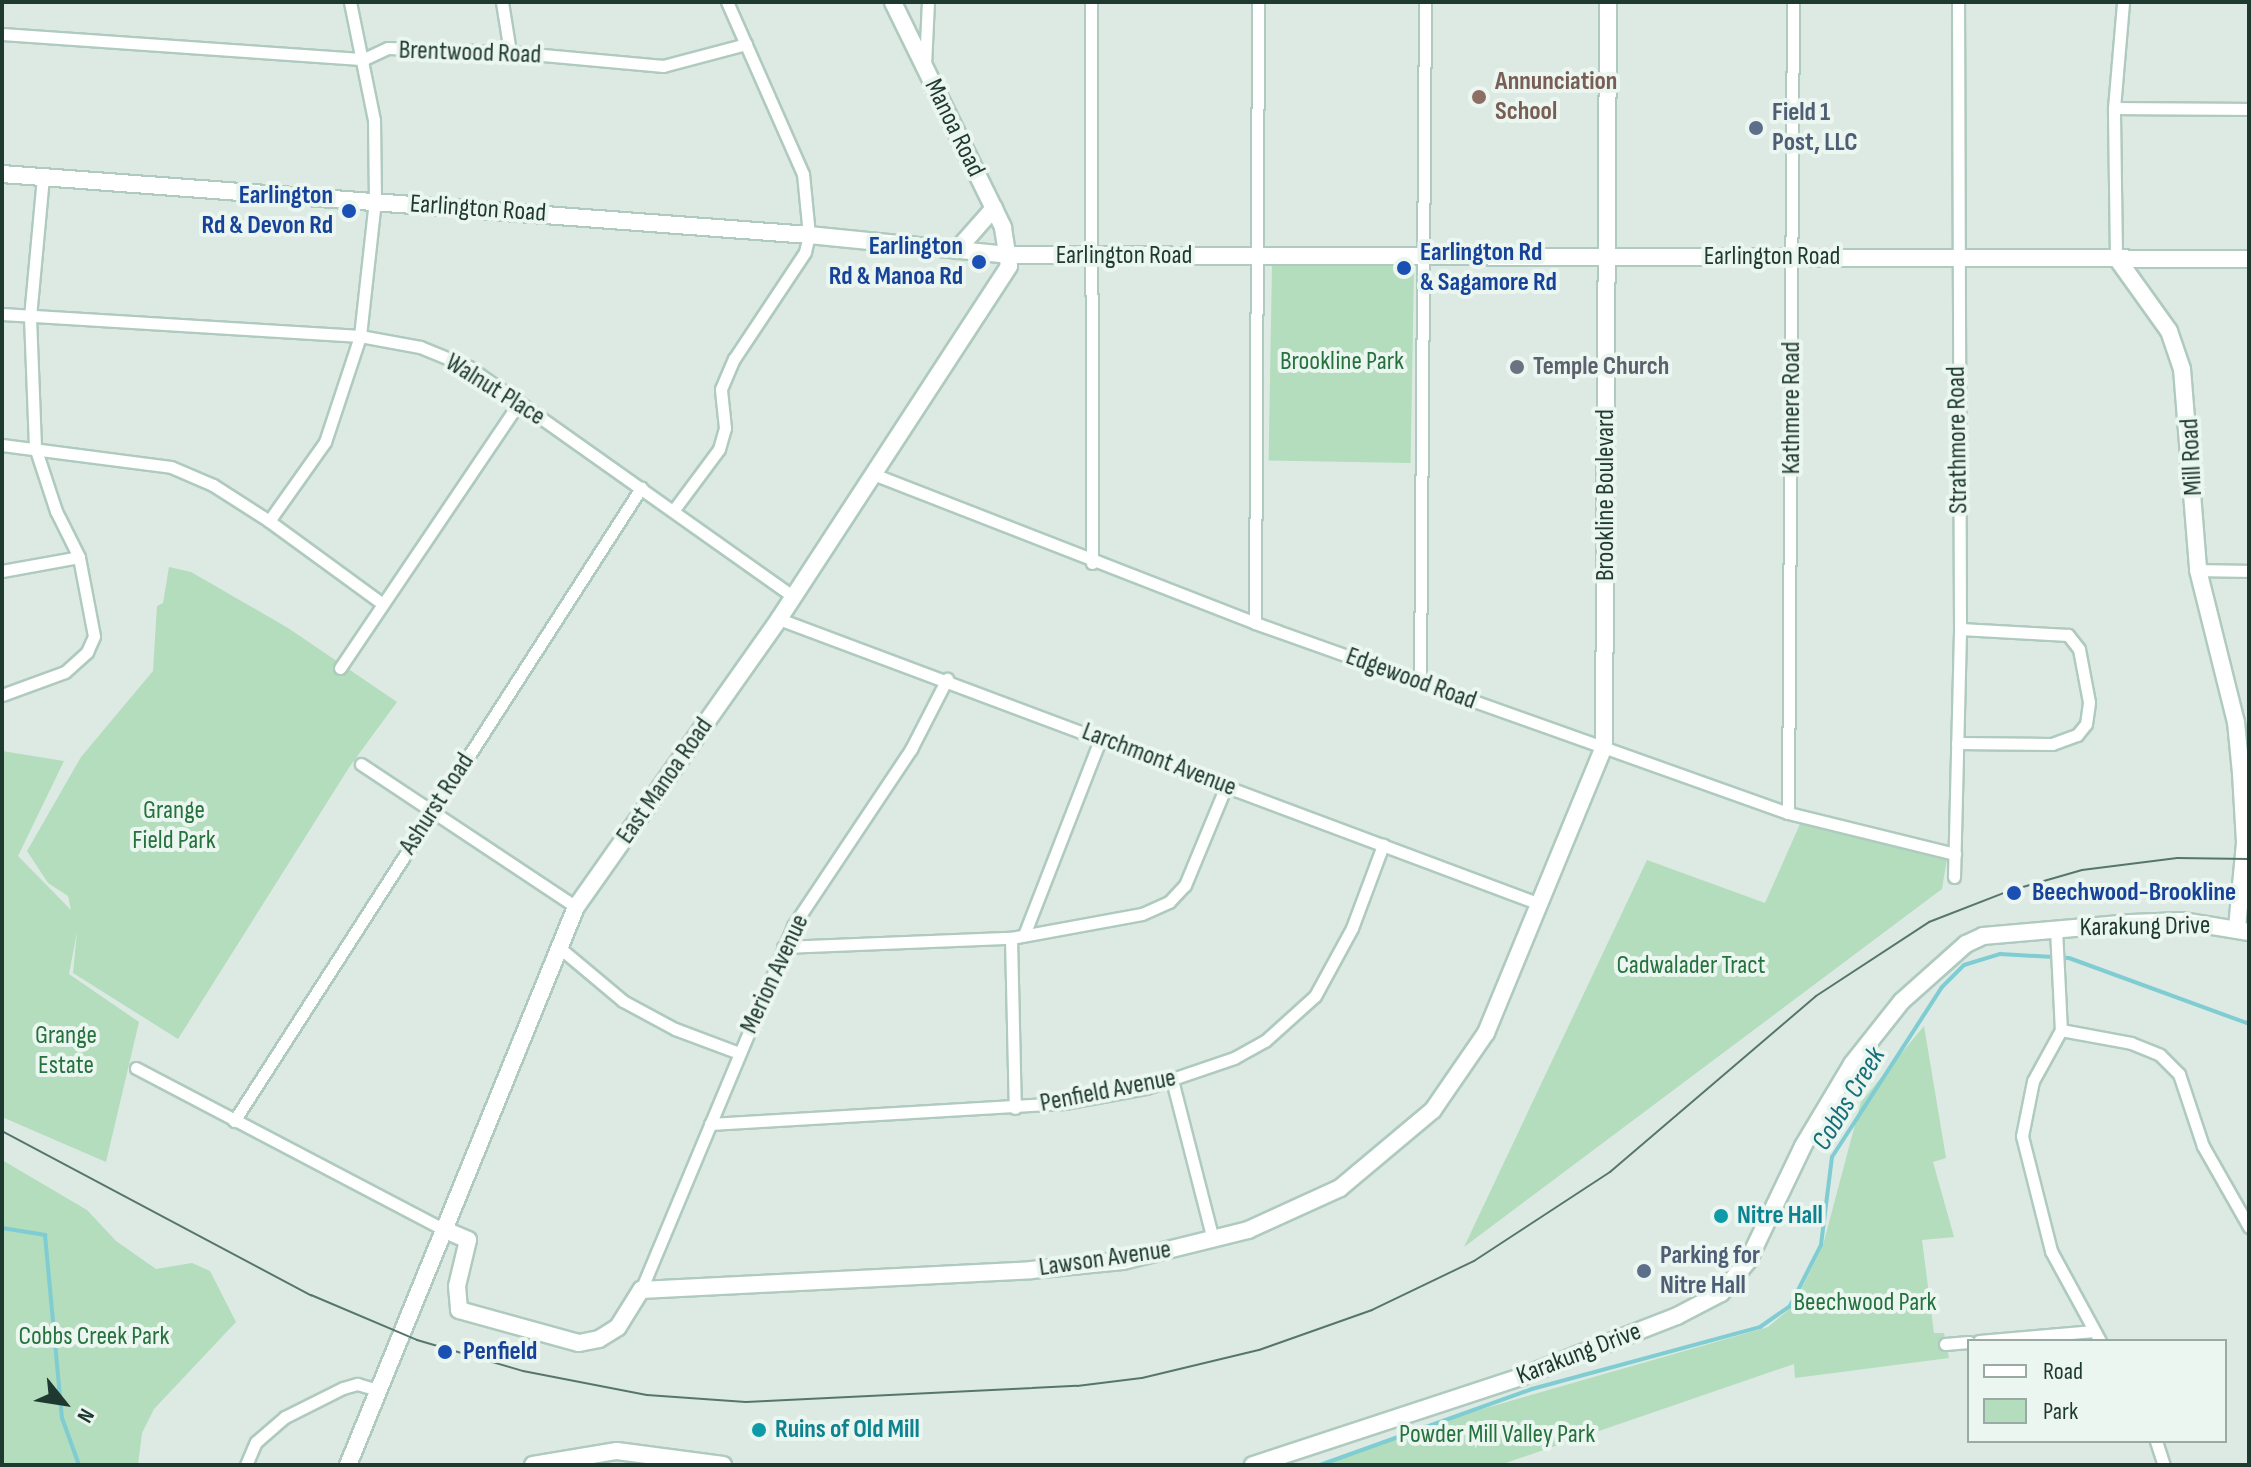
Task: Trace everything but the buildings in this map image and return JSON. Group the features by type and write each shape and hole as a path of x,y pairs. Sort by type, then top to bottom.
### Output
{"street":[{"path":"269,521 325,442 360,336 375,201 374,120 350,2"},
{"path":"502,2 510,52"},
{"path":"673,511 719,449 725,428 721,389 729,369 805,252 809,235 803,174 727,2"},
{"name":"Manoa Road","path":"893,2 994,208 1010,255"},
{"path":"925,68 928,2"},
{"path":"1091,2 1092,563"},
{"path":"1255,623 1260,256 1258,2"},
{"path":"1420,682 1425,2"},
{"name":"Brookline Boulevard","path":"1604,747 1608,2"},
{"name":"Kathmere Road","path":"1788,813 1793,2"},
{"name":"Strathmore Road","path":"1954,877 1960,629 1955,257 1958,2"},
{"path":"2116,257 2114,108 2123,2"},
{"name":"Brentwood Road","path":"2,34 364,59 388,48 510,52 663,66 746,44"},
{"path":"2114,108 2249,109"},
{"name":"Earlington Road","path":"2,174 809,235 1010,255 2249,259"},
{"path":"2,695 65,672 87,652 94,636 79,557 56,511 35,447 30,317 43,177"},
{"path":"957,250 994,208"},
{"name":"East Manoa Road","path":"378,1390 398,1348 576,907 779,619 876,475 1005,277 1010,255"},
{"name":"Mill Road","path":"2116,257 2169,331 2182,369 2198,570 2236,722 2245,843 2243,930"},
{"name":"Walnut Place","path":"2,314 360,336 420,347 457,362 519,403 794,597"},
{"path":"340,668 519,403"},
{"path":"2,445 171,467 213,485 269,521 383,604"},
{"name":"Edgewood Road","path":"876,475 1092,563 1788,813 1955,854"},
{"name":"Ashurst Road","path":"234,1121 641,488"},
{"path":"2,571 79,557"},
{"path":"2198,570 2249,571"},
{"name":"Larchmont Avenue","path":"779,619 947,679 1537,903"},
{"path":"1957,743 2052,744 2077,735 2086,724 2089,702 2079,649 2068,635 1960,629"},
{"name":"Merion Avenue","path":"641,1290 783,947 911,749 947,679"},
{"path":"1024,935 1101,737"},
{"name":"Lawson Avenue","path":"641,1290 1031,1270 1123,1261 1213,1240 1295,1212 1340,1188 1433,1110 1486,1033 1537,903 1576,826 1604,747"},
{"path":"361,764 576,907"},
{"path":"783,947 1011,938 1112,922 1169,902 1185,885 1226,786"},
{"name":"Penfield Avenue","path":"710,1124 1015,1108 1172,1080 1265,1041 1315,996 1352,928 1383,845"},
{"name":"Karakung Drive","path":"1253,1465 1518,1378 1677,1316 1721,1293 1748,1261 1803,1146 1852,1064 1902,1001 1942,960 1966,944 1983,936 2056,936 2182,921 2243,930"},
{"path":"2026,1339 2097,1336 2051,1251 2022,1136 2033,1081 2061,1030 2056,936"},
{"path":"1011,938 1015,1108"},
{"path":"561,949 587,976 623,1001 675,1029 739,1053"},
{"path":"2061,1030 2131,1043 2160,1055 2179,1074 2203,1146 2249,1227"},
{"path":"136,1068 468,1240 457,1286 459,1310 579,1343 599,1339 618,1327 641,1290"},
{"path":"1172,1080 1213,1240"},
{"path":"1945,1344 1967,1342"},
{"path":"246,1465 256,1442 285,1417 357,1384 378,1390 348,1465"},
{"path":"2157,1443 2164,1465"},
{"path":"533,1465 617,1451 723,1465"}],"green space":[{"name":"Brookline Park","path":"1272,264 1414,266 1411,463 1269,460"},
{"name":"Grange Field Park","path":"169,567 191,572 288,628 397,702 350,766 178,1039 73,973 77,932 69,974 139,1022 106,1162 2,1117 2,751 64,761 18,856 71,910 68,896 48,883 27,851 81,757 153,671 157,606 163,603"},
{"name":"Cadwalader Tract","path":"1800,824 1947,859 1942,889 1464,1247 1647,860 1765,903"},
{"name":"Beechwood Park","path":"1924,1026 1946,1158 1933,1162 1954,1237 1922,1240 1934,1333 1944,1333 1949,1358 1795,1378 1794,1364 1500,1465 1320,1465 1458,1416 1768,1327 1793,1306 1823,1245 1861,1102"},
{"name":"Cobbs Creek Park","path":"2,1160 87,1210 116,1241 156,1269 192,1263 210,1271 236,1322 154,1409 142,1433 138,1465 2,1465"}],"waterway":[{"name":"Cobbs Creek","path":"1320,1465 1532,1389 1760,1327 1790,1306 1821,1245 1832,1157 1942,987 1964,965 2000,954 2069,958 2249,1024"},
{"name":"Cobbs Creek","path":"2,1228 45,1235 62,1418 79,1465"}],"tram line":[{"path":"2,1131 311,1295 417,1340 523,1371 647,1395 746,1402 1077,1386 1142,1378 1259,1350 1372,1310 1474,1261 1610,1172 1816,996 1929,922 2009,891 2082,870 2177,858 2249,859"}],"place":[{"name":"Annunciation School","path":"1479,97"},
{"name":"Field 1 Post, LLC","path":"1756,128"},
{"name":"Earlington Rd & Devon Rd","path":"349,211"},
{"name":"Earlington Rd & Manoa Rd","path":"979,262"},
{"name":"Earlington Rd & Sagamore Rd","path":"1404,268"},
{"name":"Temple Church","path":"1517,367"},
{"name":"Beechwood-Brookline","path":"2014,893"},
{"name":"Nitre Hall","path":"1721,1216"},
{"name":"Parking for Nitre Hall","path":"1644,1271"},
{"name":"Penfield","path":"445,1352"},
{"name":"Ruins of Old Mill","path":"759,1430"}],"park label":[{"name":"Grange Estate","path":"66,1051"},
{"name":"Powder Mill Valley Park","path":"1497,1435"}]}
